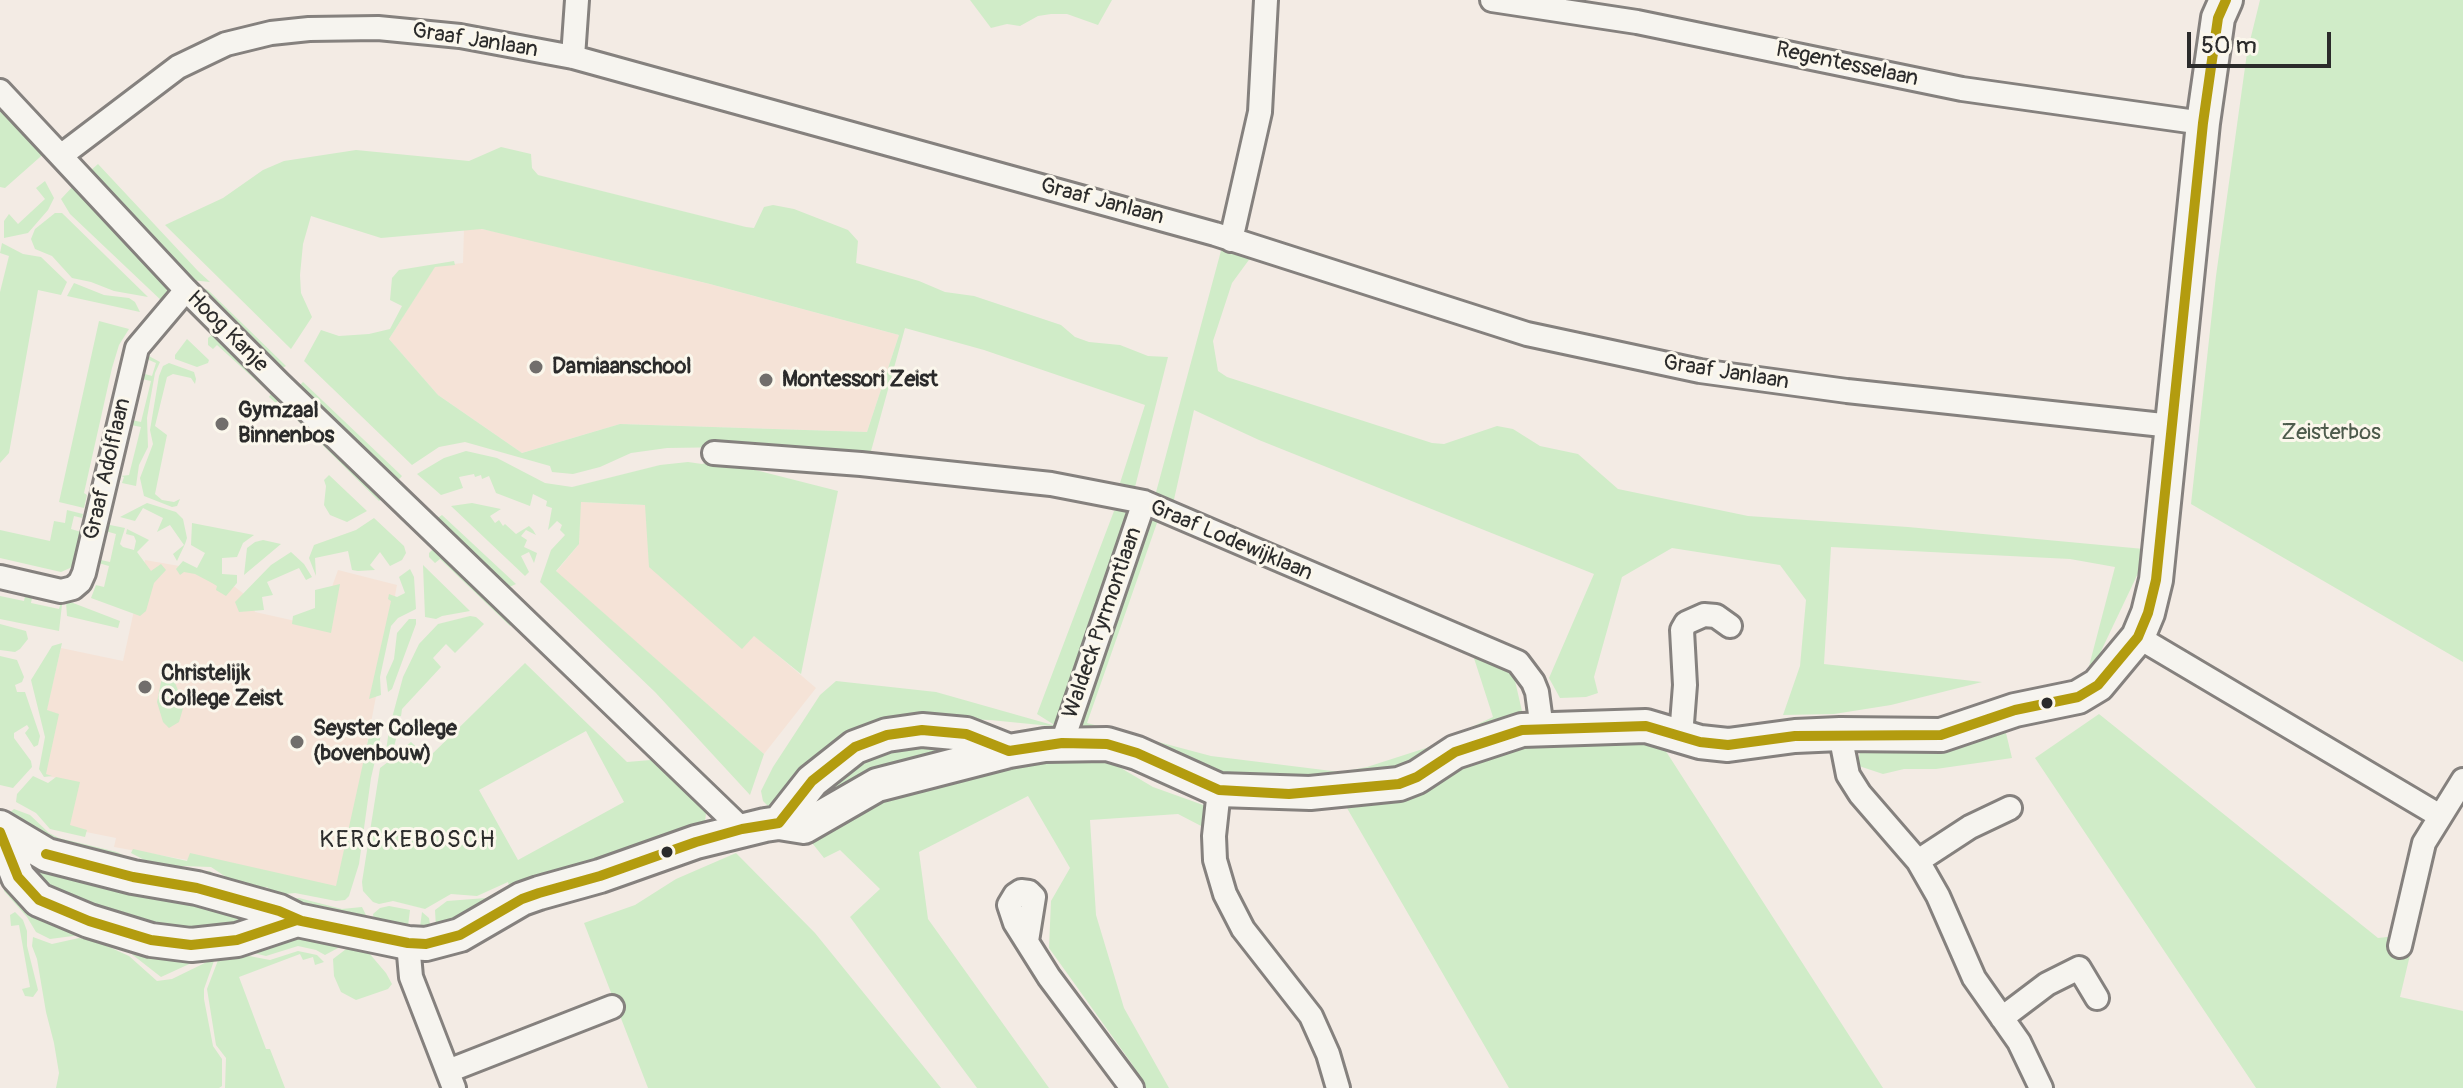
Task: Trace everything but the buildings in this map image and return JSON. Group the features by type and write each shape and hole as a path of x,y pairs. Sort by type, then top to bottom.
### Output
{"street":[{"path":"573,57 577,0"},
{"path":"1231,240 1260,112 1266,0"},
{"name":"Regentesselaan","path":"1492,0 1637,22 1962,89 2203,123"},
{"path":"0,830 47,855 133,877 197,888 279,911 297,920 408,943 443,941 539,893 742,829 779,823 804,827 877,785 1009,751 1062,743 1107,744 1137,753 1219,790 1289,794 1399,784 1417,777 1455,752 1522,730 1646,726 1700,742 1728,745 1795,736 1941,735 2015,710 2078,697 2098,685 2138,637 2156,580 2203,123 2218,18 2226,0"},
{"name":"Graaf Janlaan","path":"62,155 178,67 226,44 271,33 309,29 378,28 460,36 573,57 1231,240 1527,334 1700,371 1847,391 2172,426"},
{"name":"Hoog Kanje","path":"0,91 186,290 279,383 742,829"},
{"name":"Graaf Adolflaan","path":"0,577 61,591 73,588 80,582 137,348 186,290"},
{"name":"Graaf Lodewijklaan","path":"714,453 861,464 1051,484 1144,502 1518,662 1537,692 1542,729"},
{"name":"Waldeck Pyrmontlaan","path":"1062,743 1144,502"},
{"path":"1681,736 1685,685 1682,630 1686,623 1704,615 1716,616 1730,626"},
{"path":"2138,637 2440,816"},
{"path":"779,823 812,781 855,747 887,735 922,730 966,734 1009,751"},
{"path":"1840,734 1848,775 1860,794 1918,861 1938,896 1974,978 2019,1042 2041,1088"},
{"path":"2400,946 2424,843 2463,780"},
{"path":"1219,790 1215,860 1225,894 1254,944 1311,1016 1328,1054 1338,1088"},
{"path":"1918,861 1970,827 2010,808"},
{"path":"0,830 18,877 39,900 89,921 151,940 191,945 237,940 297,920"},
{"path":"1027,941 1049,977 1132,1088"},
{"path":"408,943 411,977 451,1080 612,1007"},
{"path":"2002,1018 2047,984 2079,968 2097,998"}],"shaded area":[{"name":"Damiaanschool","path":"464,229 502,233 899,335 867,432 620,424 522,453 438,395 389,339 435,266 463,263"},
{"path":"580,502 646,505 742,648 754,635 816,688 764,754 556,572 579,544"},
{"path":"145,560 185,567 231,584 248,597 255,612 318,626 338,570 397,585 340,887 114,847 116,838 66,828 75,783 45,775 46,712 61,648 123,661"}],"green space":[{"path":"970,0 1112,0 1098,25 1067,14 1051,14 1038,16 1020,26 1007,24 991,28"},
{"name":"Zeisterbos","path":"2260,0 2463,0 2463,662 2191,504 2216,276 2247,53"},
{"path":"0,101 48,150 5,188 0,187"},
{"path":"501,147 531,154 532,168 538,175 746,227 754,228 764,207 773,205 794,209 848,230 858,241 856,263 919,281 945,292 974,296 1061,325 1075,337 1089,342 1120,345 1148,356 1168,357 1135,487 1120,483 1145,405 984,350 905,328 868,462 734,447 667,448 631,453 600,467 573,474 552,472 550,466 465,442 439,447 412,465 304,361 321,330 339,336 390,329 402,306 390,300 392,278 399,270 454,261 455,265 435,267 389,339 438,395 522,453 620,424 867,432 899,335 710,284 482,229 381,238 311,216 303,244 300,275 301,293 312,317 291,349 165,225 223,198 263,170 284,161 356,150 469,161"},
{"path":"98,164 210,282 191,280 89,172"},
{"path":"45,181 54,198 48,210 28,233 4,238 4,221 9,214 18,224 45,199 36,188"},
{"path":"75,184 164,282 168,293 165,304 70,214 61,199"},
{"path":"55,213 62,213 148,297 114,291 72,278 52,256 35,249 31,239 35,229"},
{"path":"2,243 23,254 41,257 67,282 61,295 38,290 9,453 0,463 0,292 9,256 0,253"},
{"path":"1222,247 1251,257 1232,283 1213,341 1218,371 1227,377 1432,443 1444,444 1497,426 1513,429 1540,446 1578,454 1618,489 1748,516 2144,549 2142,565 2093,668 2088,670 2115,567 2070,559 1831,547 1824,664 1982,682 1891,705 1834,714 1783,715 1800,666 1806,600 1780,565 1672,548 1622,577 1594,677 1598,693 1586,697 1560,698 1549,678 1594,574 1259,440 1194,410 1173,504 1155,496"},
{"path":"74,283 104,295 129,298 140,312 67,296"},
{"path":"199,289 208,290 286,366 279,370"},
{"path":"99,321 129,329 119,345 112,368 84,493 87,495 84,508 59,502"},
{"path":"214,333 282,396 276,403 269,397 271,394 217,345 213,349 208,345 208,338"},
{"path":"187,339 209,360 208,363 197,367 175,359"},
{"path":"145,354 160,362 147,418 148,447 139,465 136,486 122,483 124,477 121,476 129,475 141,427 126,424 127,419 141,422 151,381 137,378 138,372 152,376 156,363 142,357"},
{"path":"169,363 194,372 196,379 195,384 191,378 173,374 167,377 155,426 167,435 155,494 162,500 174,502 180,499 177,506 172,507 144,496 140,478 153,444 150,430 159,376 163,366"},
{"path":"303,382 402,476 394,485 383,474 386,469 299,386"},
{"path":"285,399 386,494 379,501 292,415 290,417 279,406"},
{"path":"466,451 497,458 545,483 572,487 660,465 702,464 716,460 838,491 801,674 754,636 742,649 649,567 645,505 581,502 579,544 556,571 764,754 750,795 655,692 540,582 551,550 565,535 557,521 548,530 552,508 546,506 547,501 533,494 530,506 496,493 489,476 482,479 481,475 475,477 474,474 459,477 463,488 441,495 417,474 444,458"},
{"path":"329,475 367,511 347,522 330,515 324,505 324,480"},
{"path":"147,503 176,512 183,519 187,538 185,544 177,561 173,554 184,545 170,525 157,532 163,518 143,508 135,521 120,517"},
{"path":"472,503 501,509 490,516 495,523 499,520 516,534 529,526 533,530 536,535 526,530 521,536 527,540 524,547 537,553 534,563 529,552 521,556 529,572 525,576 451,506"},
{"path":"67,510 83,514 82,518 74,516 71,529 81,532 75,563 70,568 61,572 0,558 0,530 50,541 54,521 65,523"},
{"path":"1133,510 1061,727 926,718 825,753 770,808 763,801 761,791 773,767 820,695 836,681 936,692 1056,726 1037,714 1114,511"},
{"path":"442,515 516,584 507,588 499,585 503,581 449,529 444,533 433,521"},
{"path":"1151,517 1158,520 1087,723 1211,756 1340,772 1367,767 1429,747 1493,717 1472,652 1513,672 1524,720 1403,771 1339,783 1212,773 1076,733"},
{"path":"374,518 404,546 406,553 402,560 390,566 380,552 370,565 375,570 352,570 348,551 315,558 316,576 309,558 314,545 356,530"},
{"path":"192,523 254,535 243,543 237,557 222,558 222,574 237,575 237,583 226,596 216,590 217,586 212,583 195,574 184,572 180,575 176,569 183,561 197,568 205,553 191,545"},
{"path":"110,525 125,528 120,544 123,547 134,550 136,541 134,536 126,534 127,529 149,540 137,552 151,571 161,564 166,570 154,583 146,611 140,616 91,598 96,585 104,587 109,566 95,562 96,559 110,562 116,534 102,530"},
{"path":"263,540 281,544 244,575 247,548"},
{"path":"435,547 517,618 510,626 440,559 435,563 429,557"},
{"path":"291,552 312,577 306,580 299,568 267,582 273,595 262,597 264,610 239,612 235,602 271,565"},
{"path":"423,565 470,611 436,619 425,617"},
{"path":"410,569 414,577 416,609 398,618 391,626 380,677 381,695 369,699 391,601 389,594 397,597 405,593 399,577"},
{"path":"340,584 331,633 292,624 293,616 315,608 315,590"},
{"path":"27,586 34,587 31,603 59,609 63,596 59,631 0,619 0,596 24,601"},
{"path":"68,601 120,621 118,628 67,616"},
{"path":"470,616 484,624 455,653 446,644 433,658 441,667 402,709 401,716 392,718 403,677 419,644 438,624"},
{"path":"409,619 416,619 416,624 392,689 388,692 386,677 394,659 397,633"},
{"path":"0,624 26,631 28,639 20,649 15,652 0,650"},
{"path":"62,643 47,710 59,714 46,774 52,776 44,777 39,769 45,737 31,680 52,646"},
{"path":"0,656 17,660 24,677 22,682 15,685 17,692 25,692 40,736 38,745 34,747 25,733 29,728 27,725 14,733 32,767 13,788 0,785"},
{"path":"525,663 627,762 663,759 703,800 706,814 704,828 637,849 634,845 622,849 623,858 458,924 436,928 435,910 447,901 486,898 509,886 508,882 477,896 451,894 425,909 393,901 379,904 363,891 380,768 388,762 385,758 390,723 400,724 391,758 411,742 428,758","holes":["586,731 624,802 518,860 479,790"]},
{"path":"171,673 184,705 179,722 169,728 163,722 157,702 161,682 164,676"},
{"path":"2099,714 2378,938 2415,934 2400,997 2463,1011 2463,1088 2256,1088 2035,758"},
{"path":"364,720 378,726 381,735 371,778 359,864 345,900 295,893 275,895 267,887 254,891 238,885 211,867 154,865 131,853 133,849 187,861 190,853 336,886 371,727 363,724"},
{"path":"2006,733 2012,758 1883,774 1856,765 1860,753 1870,745"},
{"path":"1658,739 1883,1088 1509,1088 1340,796 1465,757 1544,740"},
{"path":"938,744 972,751 796,813 873,749"},
{"path":"1104,758 1153,787 1206,806 1205,828 1178,814 1090,820 1096,915 1124,1008 1169,1088 1141,1088 1132,1064 1049,948 1051,901 1070,868 1028,796 919,852 928,919 1049,1088 977,1088 850,917 880,889 840,850 824,858 805,834 901,790 1045,759"},
{"path":"33,776 48,783 56,777 80,782 70,825 87,830 85,837 50,829 36,813 16,802 17,794"},
{"path":"14,809 30,815 59,838 117,852 145,866 190,873 210,871 231,886 94,865 6,816"},
{"path":"14,844 274,917 216,939 54,902"},
{"path":"736,853 815,933 941,1088 648,1088 584,923 635,905 676,879"},
{"path":"3,875 104,930 285,934 349,942 325,955 298,946 266,956 245,951 211,954 161,977 120,945 88,934 50,939 36,932 4,891"},
{"path":"299,898 342,909 362,907 367,923 279,901"},
{"path":"389,906 410,910 408,926 420,927 422,912 429,918 431,931 375,925 373,914"},
{"path":"15,912 23,920 27,931 27,946 38,990 33,997 25,996 22,989 30,987 19,925 11,926 10,915"},
{"path":"33,937 52,944 79,938 96,941 129,956 157,981 172,979 215,958 204,989 204,999 213,1046 222,1059 222,1086 56,1088 59,1073 32,946"},
{"path":"350,946 369,953 392,984 388,989 356,1000 341,992 334,976 333,959"},
{"path":"298,951 317,955 324,962 315,965 313,957 303,960 300,954 239,977 266,1049 270,1049 285,1088 225,1088 226,1058 216,1045 207,989 220,955 270,960"}],"transit line":[{"path":"0,832 18,877 39,900 89,921 151,940 191,945 237,940 297,920 426,944 460,935 522,899 539,893 600,876 696,842 742,829 779,823 812,781 855,747 887,735 922,730 966,734 1009,751 1062,743 1107,744 1137,753 1219,790 1289,794 1399,784 1417,777 1455,752 1522,730 1646,726 1700,742 1728,745 1795,736 1941,735 2015,710 2078,697 2098,685 2138,637 2156,580 2203,123 2218,18 2226,0"},
{"path":"46,854 133,877 197,888 279,911 302,921"}],"place":[{"name":"Damiaanschool","path":"536,367"},
{"name":"Montessori Zeist","path":"766,380"},
{"name":"Gymzaal Binnenbos","path":"222,424"},
{"name":"Christelijk College Zeist","path":"145,687"},
{"name":"Seyster College (bovenbouw)","path":"297,742"}],"district":[{"name":"KERCKEBOSCH","path":"408,841"}]}
